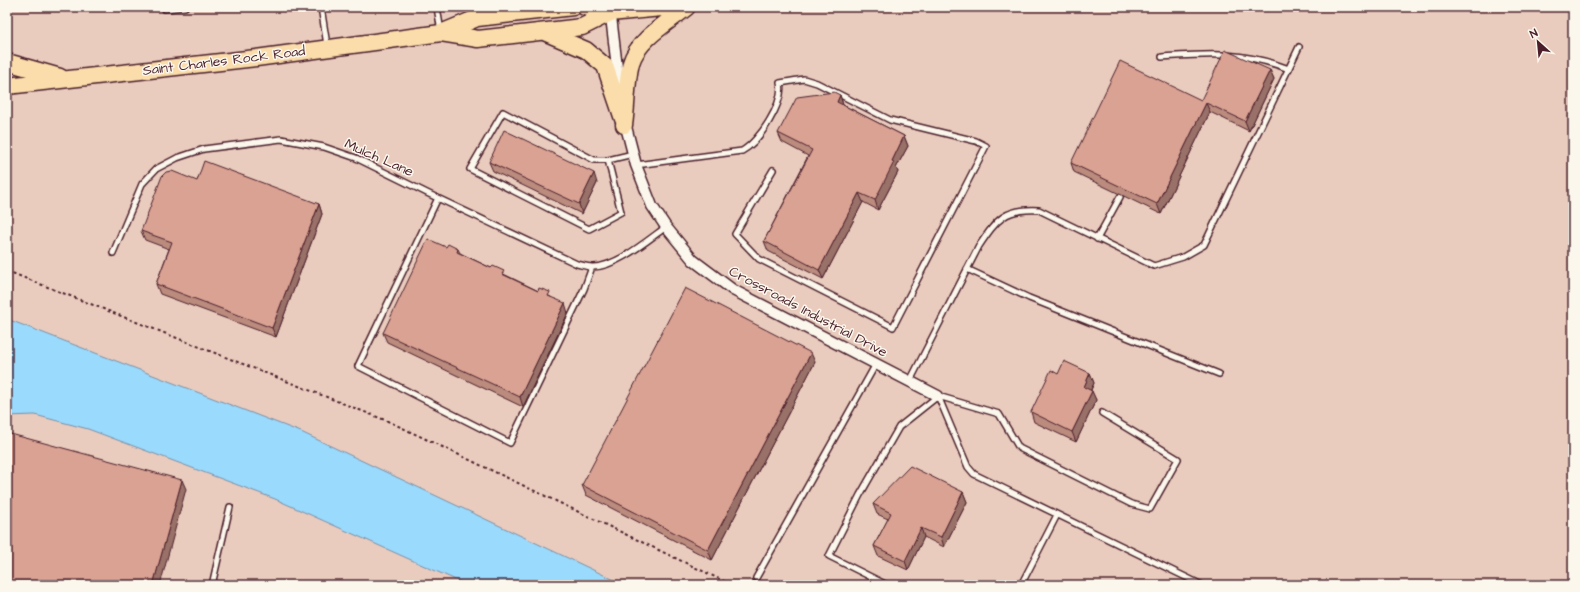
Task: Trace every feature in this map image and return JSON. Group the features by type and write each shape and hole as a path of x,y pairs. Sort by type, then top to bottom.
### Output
{"main road":[{"name":"Saint Charles Rock Road","path":"7,86 441,33 477,18 499,13 573,7"},
{"name":"Saint Charles Rock Road","path":"585,7 610,10 672,7"},
{"path":"624,125 631,63 636,53 650,36 687,7"},
{"name":"Saint Charles Rock Road","path":"441,33 478,39 582,27 610,10"},
{"path":"542,32 586,50 605,66 624,125"},
{"path":"7,62 67,79"}],"street":[{"name":"Crossroads Industrial Drive","path":"610,10 624,125 636,165 652,206 666,227 693,260 733,290 938,396"}],"lane":[{"path":"165,9 185,7"},
{"path":"321,7 328,48"},
{"path":"437,7 441,33"},
{"path":"910,381 923,359 967,269 991,228 1008,213 1022,209 1039,210 1154,266 1183,256 1204,245 1299,47"},
{"path":"1162,57 1229,54 1269,62 1288,69"},
{"path":"636,165 742,151 758,139 777,105 782,91 780,83 804,79 817,83 890,120 976,141 986,146 893,327 759,259 735,234 773,170"},
{"path":"608,160 621,212 589,229 470,169 503,112 594,160 608,160 633,154"},
{"name":"Mulch Lane","path":"113,253 142,184 156,169 177,158 204,149 281,139 324,147 356,158 577,264 592,267"},
{"path":"1097,239 1120,197"},
{"path":"438,198 358,366 510,444 584,289 592,267 606,264 628,254 666,227"},
{"path":"967,269 1029,298 1218,374"},
{"path":"756,578 876,364"},
{"path":"938,396 999,414 1018,448 1131,504 1150,509 1178,459 1102,413"},
{"path":"938,396 968,467 974,474 1202,585"},
{"path":"887,585 829,556 860,495 899,427 938,396"},
{"path":"212,585 230,507"},
{"path":"1021,585 1057,515"}],"path":[{"path":"7,271 390,422 732,585"}],"shaded area":[{"path":"7,7 1573,7 1573,585 7,585"}],"water":[{"path":"7,319 301,432 625,585 467,585 275,499 88,429 35,415 7,416"}],"building":[{"path":"1225,50 1270,70 1245,121 1206,103 1157,204 1071,163 1120,61 1201,100"},
{"path":"834,92 840,95 837,102 904,136 892,161 894,162 875,200 859,193 819,270 764,241 812,150 778,133 797,97"},
{"path":"504,130 594,173 579,204 489,162"},
{"path":"204,161 319,204 272,328 156,284 172,242 141,231 162,176 166,172 172,171 197,181"},
{"path":"428,239 446,247 448,244 458,249 457,252 491,268 493,266 504,271 502,274 538,291 539,288 550,292 548,296 565,303 520,397 383,333"},
{"path":"685,288 811,353 708,550 582,485"},
{"path":"1064,361 1090,373 1084,387 1092,391 1072,432 1031,412 1051,370 1058,374"},
{"path":"7,433 182,480 153,585 7,585"},
{"path":"910,466 963,492 941,537 921,528 905,561 874,546 891,513 873,504"}]}
